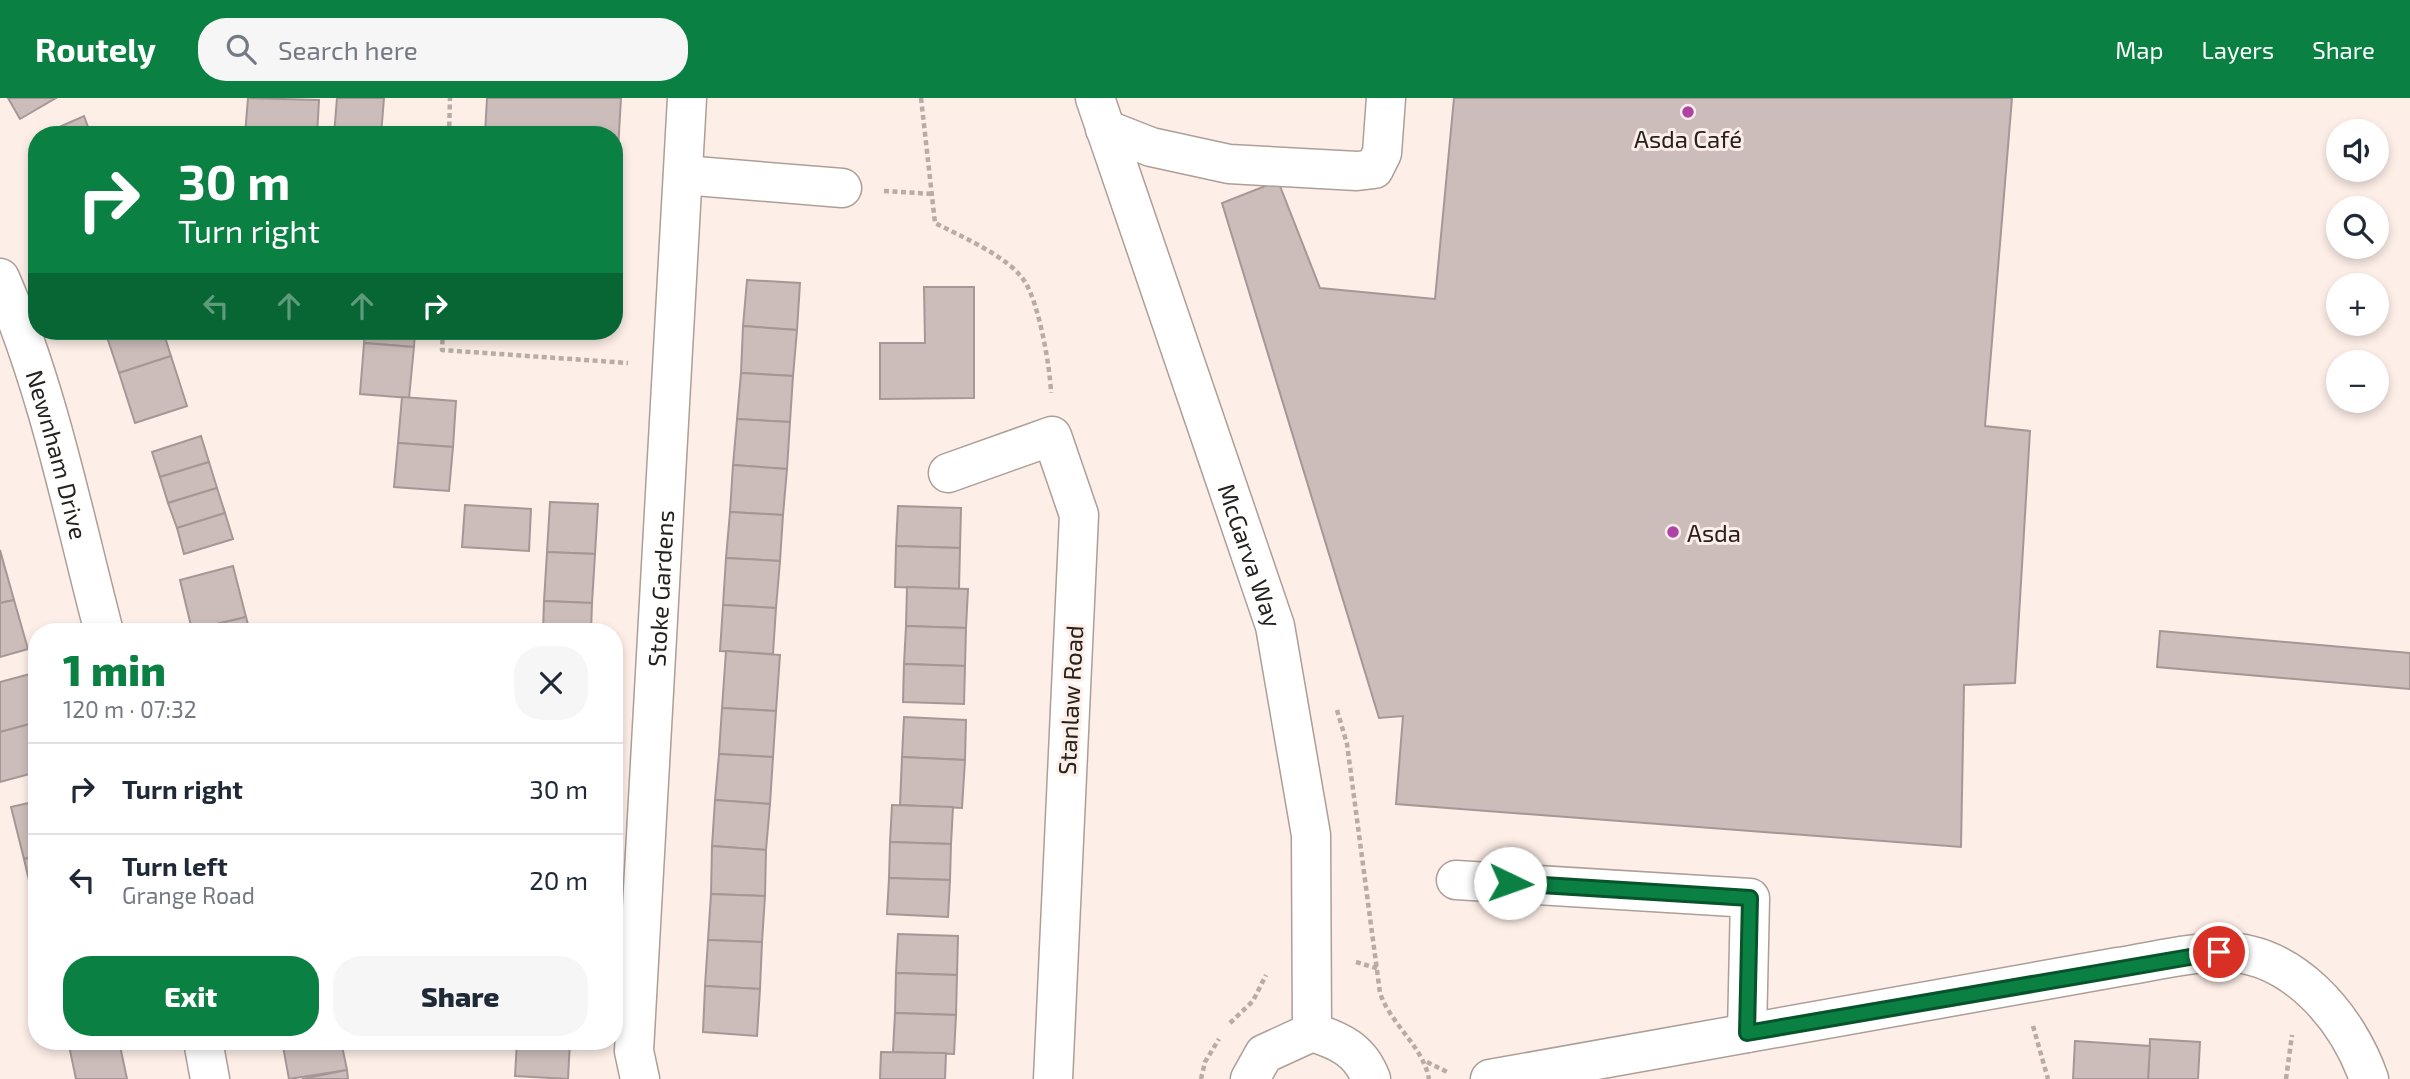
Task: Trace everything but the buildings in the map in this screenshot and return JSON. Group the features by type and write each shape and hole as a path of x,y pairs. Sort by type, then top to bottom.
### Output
{"street":[{"name":"Stoke Gardens","path":"640,1079 634,1051 687,98"},
{"path":"1100,113 1151,147 1229,164 1366,170 1374,169 1382,153 1386,98"},
{"name":"McGarva Way","path":"1100,113 1275,626 1311,835 1312,1032"},
{"path":"683,175 842,188"},
{"name":"Newnham Drive","path":"0,278 13,307 56,446 102,623"},
{"path":"948,472 1052,436"},
{"name":"Stanlaw Road","path":"1052,436 1079,515 1053,1079"},
{"path":"1456,880 1750,898 1747,1033"},
{"path":"1490,1079 2022,984 2219,952 2258,956 2299,979 2328,1006 2361,1055 2369,1079"},
{"path":"1250,1079 1264,1055 1312,1032 1343,1042 1352,1049 1366,1066 1371,1079"},
{"path":"205,1050 210,1079"}],"path":[{"path":"449,126 450,98"},
{"path":"920,98 935,223 989,250 1025,281 1049,361 1052,436"},
{"path":"443,340 442,350 672,366"},
{"path":"1361,847 1380,992 1385,1007 1426,1061 1429,1079"},
{"path":"2022,984 2048,1079"}],"place":[{"name":"Asda Café","path":"1688,112"},
{"name":"Asda","path":"1673,532"}],"route":[{"path":"1510,883 1750,898 1747,1033 2118,967 2219,952"}]}
